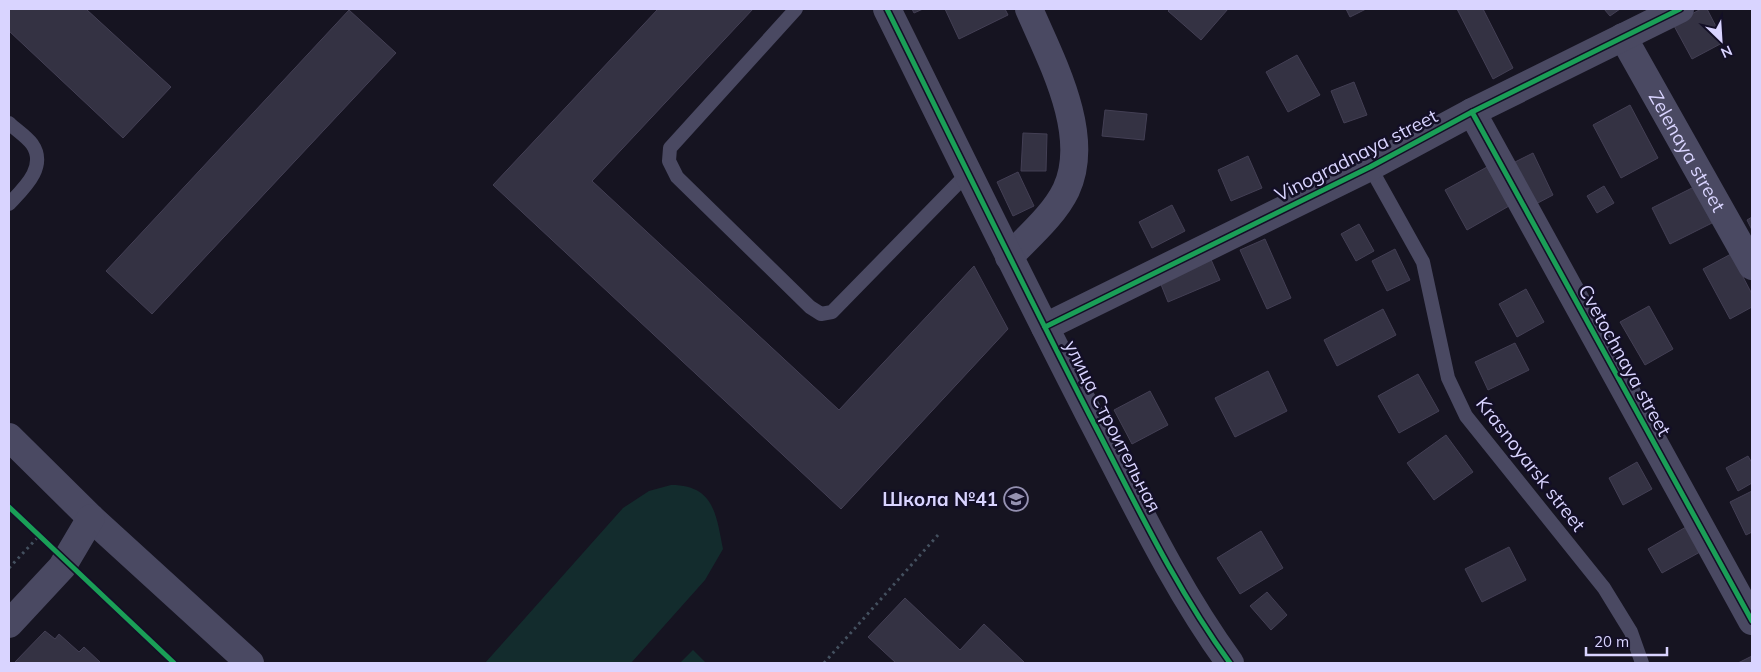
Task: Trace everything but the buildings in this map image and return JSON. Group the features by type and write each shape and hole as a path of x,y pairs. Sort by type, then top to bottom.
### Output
{"street":[{"name":"улица Строительная","path":"887,9 1009,257 1152,534 1209,633 1230,663"},
{"path":"1009,257 1049,214 1066,190 1073,158 1070,106 1029,9"},
{"name":"Vinogradnaya street","path":"1045,327 1370,167 1472,112 1680,9"},
{"name":"Zelenaya street","path":"1623,37 1752,266"},
{"name":"Cvetochnaya street","path":"1472,112 1752,622"},
{"path":"9,437 91,518 250,663"},
{"path":"9,624 64,562 91,518"}],"lane":[{"path":"796,9 670,148 669,161 677,177 810,307 821,314 832,312 968,173"},
{"path":"9,123 32,144 37,155 36,168 31,181 9,204"},
{"name":"Krasnoyarsk street","path":"1370,167 1423,262 1448,378 1466,416 1604,588 1631,632 1642,663"}],"path":[{"path":"32,531 64,562"},
{"path":"824,663 938,535"},
{"path":"9,568 38,536"}],"green space":[{"path":"671,485 685,486 705,496 715,513 723,549 705,580 631,663 485,663 623,508 649,491"},
{"path":"693,650 706,663 680,663"}],"cycle path":[{"path":"887,9 1138,509 1172,573 1230,663"},
{"path":"1045,327 1370,167 1472,112 1680,9"},
{"path":"1472,112 1752,621"},
{"path":"9,507 174,663"}],"place":[{"name":"Школа №41","path":"1016,499"}]}
